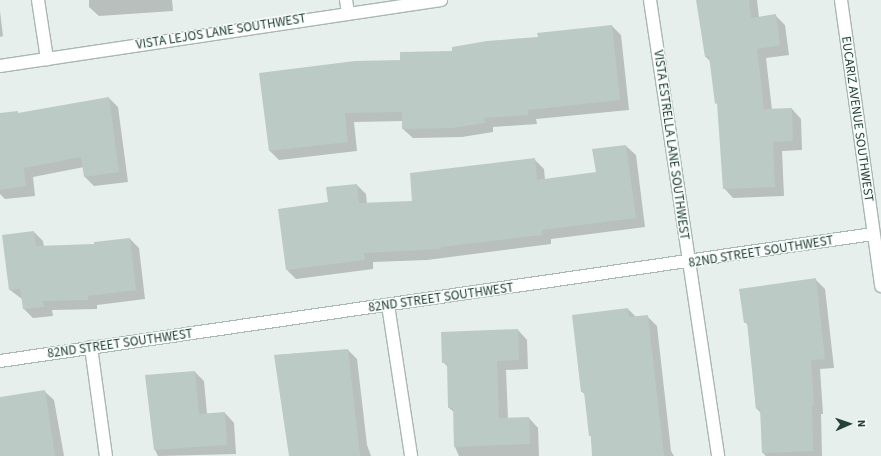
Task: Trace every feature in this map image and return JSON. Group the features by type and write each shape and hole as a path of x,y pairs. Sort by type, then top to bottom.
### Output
{"street":[{"path":"38,0 47,59"},
{"path":"346,0 348,13"},
{"name":"VISTA LEJOS LANE SOUTHWEST","path":"0,66 442,0"},
{"name":"VISTA ESTRELLA LANE SOUTHWEST","path":"650,0 718,456"},
{"name":"EUCARIZ AVENUE SOUTHWEST","path":"841,0 877,234 881,286"},
{"name":"82ND STREET SOUTHWEST","path":"0,361 689,263 877,234"},
{"path":"388,305 411,456"},
{"path":"90,347 106,456"}],"building":[{"path":"696,0 749,0 751,18 776,14 780,45 757,49 764,109 792,108 793,141 773,142 775,187 723,189 717,103 715,104 709,56 705,57"},
{"path":"612,25 620,100 528,110 528,115 484,118 485,123 452,128 402,129 402,112 345,113 348,142 269,151 259,73 355,61 400,60 400,52 452,51 452,47 487,41 538,37 537,33"},
{"path":"109,97 119,172 84,177 81,157 24,168 26,186 0,190 0,113 18,111 18,113"},
{"path":"626,145 636,218 542,230 542,235 441,247 441,249 364,253 365,260 286,270 278,209 328,202 326,187 357,184 359,203 412,201 410,173 535,158 537,180 596,172 592,149"},
{"path":"34,231 36,246 94,244 94,242 130,238 136,290 88,296 88,300 43,301 44,307 23,309 20,289 9,290 2,235"},
{"path":"816,278 825,359 811,360 814,405 812,405 813,451 762,453 760,409 756,409 747,322 744,323 739,289"},
{"path":"628,308 629,317 648,315 664,456 592,456 591,436 589,436 584,392 581,392 572,315"},
{"path":"518,329 519,360 497,361 499,418 529,417 530,444 454,447 453,408 448,408 447,363 442,363 441,332"},
{"path":"348,349 360,456 289,456 274,355"},
{"path":"195,371 199,414 225,412 227,445 154,450 145,375"},
{"path":"45,390 55,456 0,456 0,397"}]}
